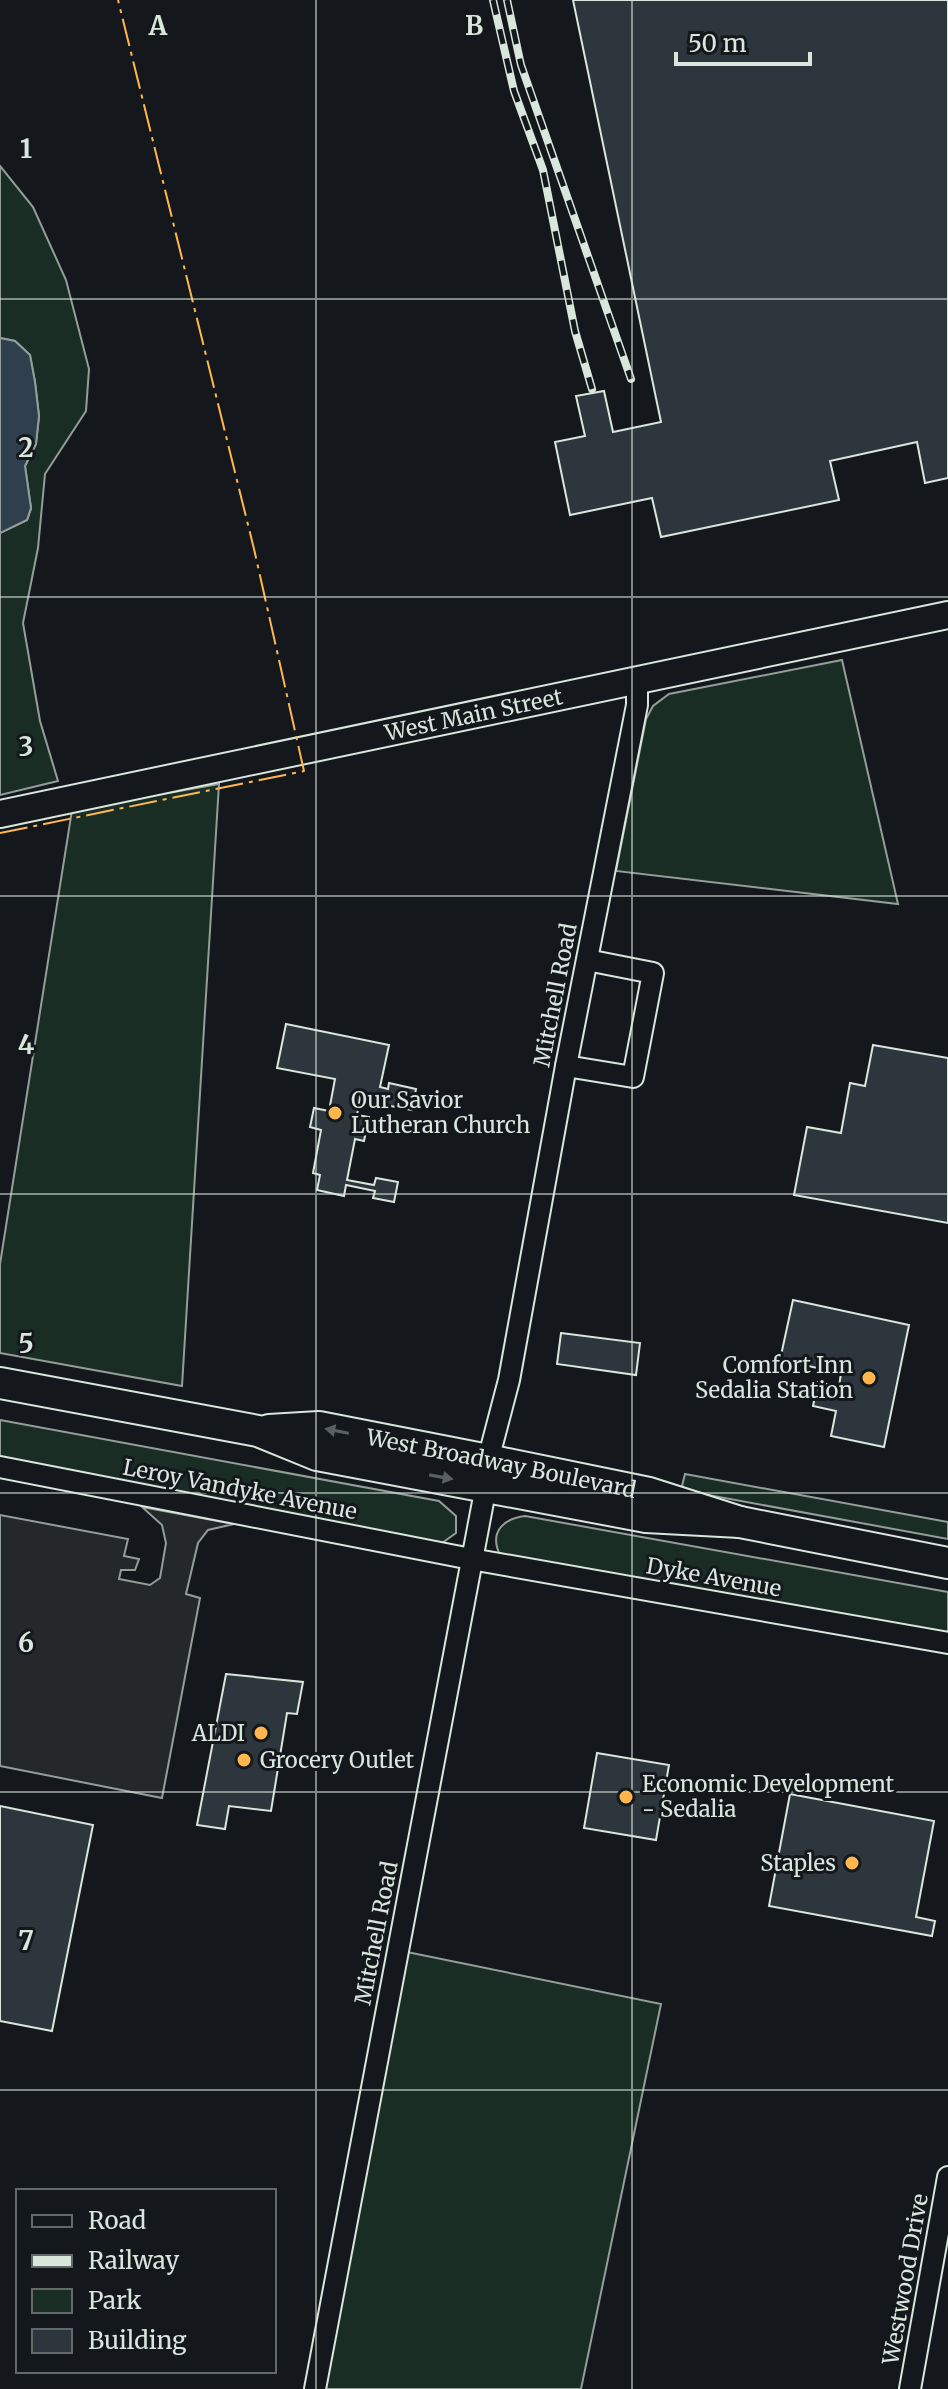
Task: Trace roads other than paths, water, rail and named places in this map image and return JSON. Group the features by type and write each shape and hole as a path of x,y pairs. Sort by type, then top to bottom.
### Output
{"highway":[{"name":"West Broadway Boulevard","path":"0,1383 258,1431 317,1455 487,1473 646,1517 740,1522 948,1563"}],"main road":[{"name":"West Main Street","path":"0,814 948,615"}],"street":[{"name":"Mitchell Road","path":"315,2389 487,1473 509,1380 566,1066 637,705 637,680"},
{"path":"566,1066 633,1077 653,973 587,960"},
{"name":"Leroy Vandyke Avenue","path":"0,1467 471,1559"},
{"name":"Dyke Avenue","path":"471,1559 948,1643"},
{"name":"Westwood Drive","path":"910,2389 948,2177"}],"water":[{"path":"0,338 15,341 30,355 39,416 36,444 25,466 31,508 27,520 0,533"}],"railway":[{"path":"493,0 514,91 543,170 575,331 592,389"},
{"path":"507,0 521,65 631,379"}],"place":[{"name":"Our Savior Lutheran Church","path":"335,1113"},
{"name":"Comfort Inn Sedalia Station","path":"869,1378"},
{"name":"ALDI","path":"261,1733"},
{"name":"Grocery Outlet","path":"244,1760"},
{"name":"Economic Development - Sedalia","path":"626,1797"},
{"name":"Staples","path":"852,1863"}]}
